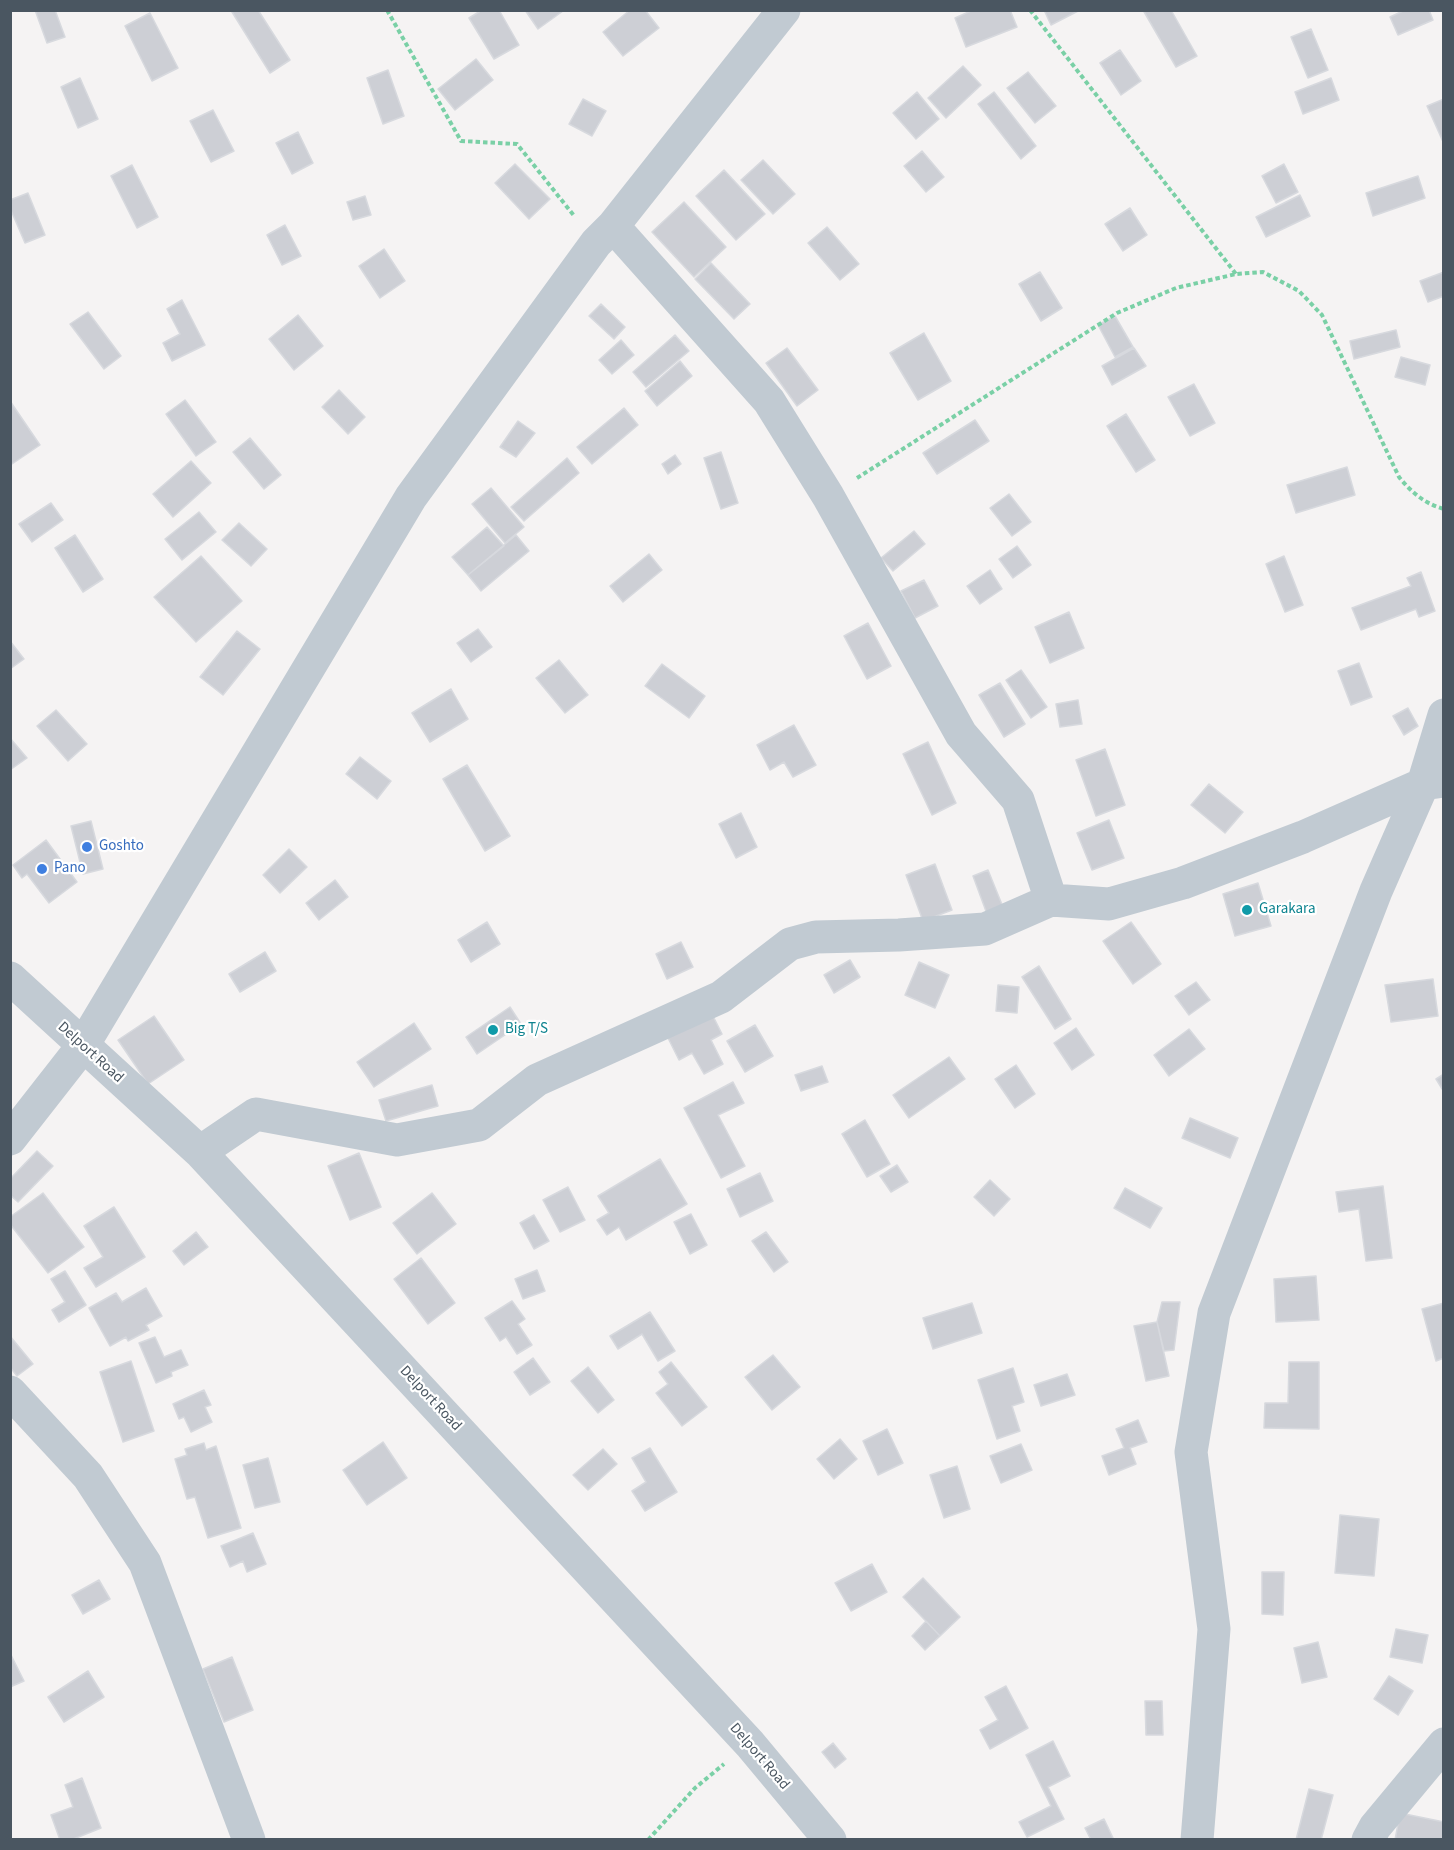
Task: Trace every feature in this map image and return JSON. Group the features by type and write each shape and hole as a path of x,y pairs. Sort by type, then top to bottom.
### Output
{"street":[{"path":"10,1140 82,1047 411,497 605,235 784,10"},
{"path":"605,235 770,401 828,496 961,734 1018,800 1051,900"},
{"path":"1197,1839 1214,1629 1191,1452 1214,1314 1376,891 1433,782 1443,715"},
{"path":"200,1152 256,1114 397,1140 479,1125 537,1080 721,997 790,944 816,937 890,936 985,929 1051,900 1109,904 1183,883 1303,837 1433,782"},
{"name":"Delport Road","path":"10,978 82,1047 200,1152 750,1744 830,1839"},
{"path":"10,1392 88,1476 145,1563 249,1839"},
{"path":"1368,1839 1375,1827 1443,1743"}],"path":[{"path":"387,10 461,141 517,144 605,235"},
{"path":"1030,10 1236,274"},
{"path":"828,496 1117,313 1176,288 1236,274 1263,272 1284,281 1299,291 1322,315 1399,477 1412,492 1432,506 1443,509"},
{"path":"648,1839 694,1788 750,1744"}],"building":[{"path":"35,10 55,10 65,37 47,43"},
{"path":"258,10 290,60 270,73 232,12"},
{"path":"482,10 499,10 519,45 494,59 469,18"},
{"path":"525,10 563,10 563,11 538,29"},
{"path":"630,10 645,10 659,28 623,56 603,32"},
{"path":"973,10 1010,10 1017,27 966,47 955,18"},
{"path":"1044,10 1080,10 1051,25"},
{"path":"1143,10 1171,10 1197,56 1176,67"},
{"path":"1405,10 1429,10 1433,20 1398,35 1390,17"},
{"path":"150,13 178,68 152,81 125,26"},
{"path":"1311,29 1328,70 1308,78 1291,37"},
{"path":"1120,50 1141,81 1121,95 1100,63"},
{"path":"476,59 493,80 455,110 438,89"},
{"path":"963,66 981,85 946,118 928,98"},
{"path":"388,70 404,116 383,124 367,78"},
{"path":"1028,72 1056,106 1035,123 1007,88"},
{"path":"80,78 98,119 78,128 61,87"},
{"path":"1331,78 1339,100 1303,114 1295,92"},
{"path":"917,92 939,119 916,139 893,113"},
{"path":"994,92 1036,146 1021,159 978,104"},
{"path":"583,99 606,111 592,136 569,124"},
{"path":"1444,99 1444,144 1427,106"},
{"path":"213,110 234,151 211,162 190,121"},
{"path":"298,132 313,163 292,174 276,143"},
{"path":"922,151 944,177 926,192 904,166"},
{"path":"763,160 795,194 773,214 741,180"},
{"path":"515,164 550,199 529,219 495,183"},
{"path":"1284,164 1298,192 1276,203 1262,176"},
{"path":"132,165 158,217 137,228 111,176"},
{"path":"724,170 765,214 736,240 696,196"},
{"path":"1418,176 1425,198 1373,216 1366,193"},
{"path":"28,193 45,235 25,243 10,208 10,200"},
{"path":"1300,195 1310,216 1266,237 1256,217"},
{"path":"365,196 371,215 353,220 347,202"},
{"path":"684,202 726,247 694,277 652,232"},
{"path":"1130,208 1147,235 1123,251 1105,224"},
{"path":"285,225 301,256 282,265 267,235"},
{"path":"827,227 859,264 840,280 808,243"},
{"path":"384,249 405,281 380,298 359,266"},
{"path":"711,263 750,304 734,319 695,279"},
{"path":"1040,272 1062,308 1041,321 1019,284"},
{"path":"1444,272 1444,296 1428,302 1420,281"},
{"path":"182,300 205,345 172,361 163,343 180,334 167,309"},
{"path":"601,304 625,327 614,339 589,316"},
{"path":"88,312 121,356 104,369 70,324"},
{"path":"298,315 323,346 294,370 269,339"},
{"path":"1115,316 1133,347 1115,357 1098,325"},
{"path":"1396,330 1400,347 1354,359 1350,341"},
{"path":"924,333 951,381 918,400 890,353"},
{"path":"675,335 689,351 646,387 633,372"},
{"path":"621,340 634,355 612,374 599,360"},
{"path":"787,348 818,390 797,406 766,363"},
{"path":"1134,348 1146,366 1112,385 1102,366"},
{"path":"1401,357 1430,365 1425,385 1395,377"},
{"path":"680,361 692,376 657,406 645,391"},
{"path":"1194,384 1215,423 1190,436 1168,397"},
{"path":"339,390 365,417 348,434 322,407"},
{"path":"185,400 216,442 196,456 166,414"},
{"path":"10,401 40,445 12,464 10,463"},
{"path":"624,408 638,425 592,464 577,447"},
{"path":"1126,414 1155,460 1136,472 1107,426"},
{"path":"975,420 989,441 937,474 923,453"},
{"path":"518,421 535,433 516,457 500,447"},
{"path":"250,438 281,475 264,489 233,452"},
{"path":"721,452 738,503 721,509 704,458"},
{"path":"675,455 681,464 668,474 662,464"},
{"path":"567,458 579,473 524,521 511,507"},
{"path":"191,461 211,483 173,517 153,494"},
{"path":"1347,467 1355,495 1296,513 1287,485"},
{"path":"491,488 524,527 505,543 472,504"},
{"path":"1009,494 1031,522 1012,536 990,508"},
{"path":"51,503 63,520 32,542 19,524"},
{"path":"199,512 216,532 182,560 165,539"},
{"path":"239,523 267,549 251,566 222,540"},
{"path":"487,527 504,546 468,575 452,557"},
{"path":"914,531 925,544 893,571 881,558"},
{"path":"75,535 103,579 83,592 55,548"},
{"path":"516,535 529,551 481,591 468,575"},
{"path":"1017,546 1031,565 1013,578 999,559"},
{"path":"649,554 662,570 623,602 610,586"},
{"path":"201,556 242,601 196,642 154,597"},
{"path":"1284,556 1303,605 1285,612 1266,564"},
{"path":"990,570 1002,589 980,604 967,586"},
{"path":"1421,572 1435,611 1419,617 1416,609 1361,630 1352,608 1411,586 1407,578"},
{"path":"924,580 938,606 915,618 901,591"},
{"path":"1069,612 1084,648 1050,663 1035,627"},
{"path":"868,623 891,666 867,679 844,636"},
{"path":"478,629 492,647 471,662 457,643"},
{"path":"237,631 260,649 223,695 200,677"},
{"path":"10,641 24,659 10,669"},
{"path":"559,660 588,695 565,713 536,678"},
{"path":"1359,663 1372,697 1351,705 1338,671"},
{"path":"662,664 705,696 689,718 645,686"},
{"path":"1021,670 1047,707 1031,718 1006,680"},
{"path":"1000,683 1025,724 1004,737 979,695"},
{"path":"451,689 468,719 430,742 412,713"},
{"path":"1078,700 1082,724 1060,727 1056,704"},
{"path":"1408,708 1418,726 1404,735 1393,716"},
{"path":"56,710 87,744 68,761 37,726"},
{"path":"794,725 816,765 793,777 784,762 770,770 757,745"},
{"path":"10,738 27,758 10,770"},
{"path":"928,742 956,803 932,815 903,754"},
{"path":"1105,749 1125,805 1096,816 1076,760"},
{"path":"360,757 391,781 377,799 346,774"},
{"path":"467,765 510,836 485,851 443,779"},
{"path":"1209,784 1243,812 1225,833 1191,805"},
{"path":"741,813 757,847 736,858 719,824"},
{"path":"1109,820 1124,858 1092,870 1077,833"},
{"name":"Goshto","path":"91,821 103,869 83,874 71,826"},
{"name":"Pano","path":"46,840 77,882 49,903 27,874 22,878 13,865"},
{"path":"289,849 307,867 280,893 263,875"},
{"path":"935,864 952,910 923,921 906,875"},
{"path":"988,870 1003,907 987,914 973,876"},
{"path":"335,880 348,897 319,920 306,903"},
{"name":"Garakara","path":"1258,883 1271,926 1235,936 1223,894"},
{"path":"487,922 500,944 471,962 458,940"},
{"path":"1131,922 1161,964 1133,984 1103,941"},
{"path":"681,942 693,967 667,979 656,954"},
{"path":"265,952 276,971 240,992 229,974"},
{"path":"850,960 860,977 834,993 824,975"},
{"path":"919,962 949,975 935,1008 905,995"},
{"path":"1039,966 1071,1019 1055,1029 1022,977"},
{"path":"1433,979 1438,1016 1391,1022 1385,985"},
{"path":"1196,982 1210,1000 1189,1015 1175,996"},
{"path":"998,985 1019,987 1017,1013 996,1011"},
{"name":"Big T/S","path":"510,1007 521,1024 477,1054 466,1037"},
{"path":"710,1010 722,1034 711,1040 723,1064 704,1074 692,1053 679,1060 666,1034"},
{"path":"154,1016 184,1060 148,1084 118,1040"},
{"path":"414,1023 431,1049 374,1087 357,1062"},
{"path":"755,1025 773,1056 745,1072 727,1041"},
{"path":"1076,1028 1094,1055 1072,1070 1054,1043"},
{"path":"1189,1029 1205,1049 1169,1076 1154,1055"},
{"path":"949,1057 965,1079 909,1118 893,1095"},
{"path":"1016,1065 1035,1094 1015,1108 995,1079"},
{"path":"822,1066 828,1082 801,1091 795,1075"},
{"path":"1444,1074 1444,1092 1436,1079"},
{"path":"733,1082 744,1103 718,1115 745,1166 721,1178 684,1108"},
{"path":"432,1085 438,1106 386,1121 379,1100"},
{"path":"1190,1118 1238,1138 1230,1158 1182,1138"},
{"path":"865,1120 890,1164 867,1177 842,1134"},
{"path":"37,1151 53,1166 18,1202 10,1195 10,1179"},
{"path":"359,1153 381,1207 350,1220 328,1166"},
{"path":"660,1159 687,1204 626,1240 619,1227 607,1235 597,1220 609,1213 598,1196"},
{"path":"897,1165 908,1182 891,1192 880,1176"},
{"path":"760,1173 773,1201 740,1217 727,1189"},
{"path":"990,1180 1010,1199 994,1216 974,1197"},
{"path":"1383,1186 1392,1258 1366,1261 1359,1209 1339,1212 1336,1192"},
{"path":"568,1187 585,1220 560,1232 543,1200"},
{"path":"1125,1188 1162,1208 1150,1228 1114,1208"},
{"path":"43,1193 84,1247 48,1273 10,1224 10,1217"},
{"path":"432,1193 456,1224 417,1254 393,1223"},
{"path":"114,1207 145,1257 96,1287 84,1268 103,1257 84,1226"},
{"path":"691,1214 707,1245 690,1254 674,1222"},
{"path":"534,1215 549,1241 534,1249 520,1223"},
{"path":"196,1232 208,1247 184,1265 173,1251"},
{"path":"766,1232 788,1262 774,1272 752,1241"},
{"path":"421,1258 455,1303 428,1324 394,1279"},
{"path":"537,1270 545,1291 523,1299 515,1279"},
{"path":"65,1271 86,1305 59,1322 52,1310 65,1302 51,1279"},
{"path":"1316,1276 1319,1320 1276,1322 1274,1279"},
{"path":"146,1288 162,1316 146,1325 149,1330 128,1341 126,1337 110,1346 89,1308 116,1293 122,1302"},
{"path":"512,1301 525,1319 518,1324 532,1345 517,1354 506,1337 500,1341 485,1318"},
{"path":"1162,1302 1180,1302 1174,1350 1164,1351 1157,1322"},
{"path":"972,1303 982,1333 933,1349 923,1318"},
{"path":"1444,1303 1444,1358 1436,1361 1422,1309"},
{"path":"650,1312 675,1351 658,1361 642,1334 618,1349 610,1336"},
{"path":"1157,1322 1169,1376 1146,1381 1134,1326"},
{"path":"10,1336 33,1364 17,1376 10,1367"},
{"path":"155,1337 164,1357 181,1350 188,1365 171,1372 172,1376 156,1383 139,1343"},
{"path":"773,1355 800,1387 772,1410 745,1377"},
{"path":"533,1358 550,1382 530,1395 514,1372"},
{"path":"131,1361 154,1431 123,1442 100,1372"},
{"path":"671,1362 707,1407 682,1426 656,1393 668,1384 659,1372"},
{"path":"1289,1362 1319,1362 1319,1429 1264,1428 1265,1403 1288,1403"},
{"path":"588,1367 614,1400 598,1413 571,1381"},
{"path":"1013,1368 1024,1402 1012,1406 1020,1431 997,1439 978,1380"},
{"path":"1067,1374 1075,1395 1041,1406 1034,1385"},
{"path":"204,1390 211,1405 205,1407 212,1422 191,1432 184,1417 179,1419 173,1404"},
{"path":"1138,1420 1147,1442 1130,1448 1136,1464 1109,1475 1102,1456 1124,1448 1116,1429"},
{"path":"887,1429 903,1463 878,1475 863,1441"},
{"path":"840,1439 857,1459 834,1479 817,1459"},
{"path":"383,1442 407,1478 367,1505 343,1470"},
{"path":"204,1443 206,1450 216,1446 241,1528 208,1538 195,1497 187,1499 175,1459 187,1455 185,1449"},
{"path":"1021,1444 1032,1470 1001,1483 990,1456"},
{"path":"650,1448 677,1492 645,1511 632,1491 646,1482 632,1458"},
{"path":"603,1449 617,1464 588,1490 573,1475"},
{"path":"268,1458 280,1502 255,1508 243,1465"},
{"path":"957,1466 970,1509 944,1518 930,1475"},
{"path":"1340,1515 1379,1519 1374,1576 1335,1573"},
{"path":"253,1533 266,1564 247,1572 243,1561 230,1567 221,1546"},
{"path":"872,1564 887,1592 851,1611 835,1583"},
{"path":"1262,1572 1284,1572 1283,1615 1262,1614"},
{"path":"923,1578 960,1617 940,1636 903,1597"},
{"path":"99,1580 110,1599 83,1614 72,1595"},
{"path":"926,1621 940,1636 925,1650 912,1636"},
{"path":"1396,1629 1428,1635 1422,1663 1390,1657"},
{"path":"1318,1642 1327,1677 1302,1683 1294,1648"},
{"path":"10,1653 24,1681 10,1687"},
{"path":"232,1657 253,1710 224,1722 203,1669"},
{"path":"88,1671 104,1697 64,1722 48,1697"},
{"path":"1389,1676 1413,1691 1398,1715 1374,1699"},
{"path":"1006,1686 1028,1728 990,1749 980,1730 998,1720 985,1697"},
{"path":"1145,1701 1162,1701 1163,1735 1146,1735"},
{"path":"1053,1741 1070,1776 1048,1787 1064,1819 1027,1837 1019,1822 1051,1806 1026,1755"},
{"path":"833,1743 846,1759 835,1768 822,1752"},
{"path":"82,1778 101,1828 71,1840 60,1840 51,1815 73,1807 65,1785"},
{"path":"1309,1789 1333,1795 1321,1840 1296,1840"},
{"path":"1400,1813 1444,1822 1444,1840 1395,1840"},
{"path":"1104,1819 1114,1840 1091,1840 1085,1828"}],"place":[{"name":"Goshto","path":"87,847"},
{"name":"Pano","path":"42,869"},
{"name":"Garakara","path":"1247,910"},
{"name":"Big T/S","path":"493,1030"}]}
